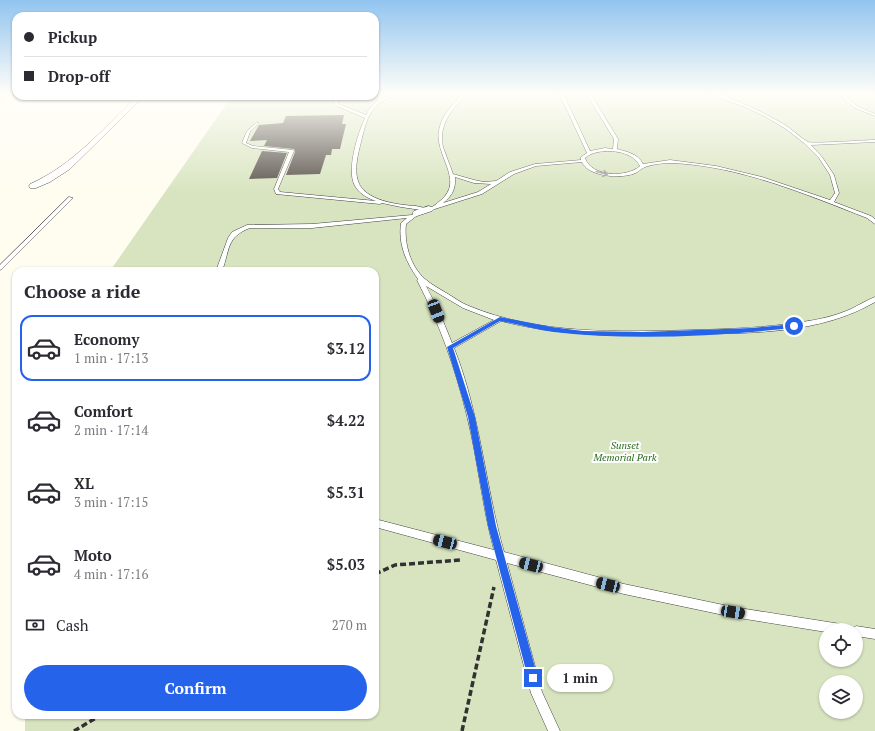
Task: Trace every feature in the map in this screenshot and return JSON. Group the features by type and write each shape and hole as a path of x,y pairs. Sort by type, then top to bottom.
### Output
{"street":[{"path":"33,186 47,180 67,167 109,127"},
{"path":"415,215 429,209"}],"lane":[{"path":"253,127 248,132 244,143 252,147 292,151 276,189 278,193 429,209 446,200 453,186 453,175 446,162 440,144 442,127"},
{"path":"363,127 355,161 354,173 356,182 361,190 367,195 390,204"},
{"path":"577,127 589,153"},
{"path":"609,127 616,138 615,150"},
{"path":"783,127 808,144 823,159 835,180 837,193 831,203"},
{"path":"808,144 875,141"},
{"path":"583,161 585,155 589,153 600,150 615,150 627,153 637,158 641,162 642,166"},
{"path":"583,161 585,165 598,173 618,176 634,174 640,170 642,166 671,162 722,169 761,179 831,203 869,217 875,221"},
{"path":"220,267 231,235 249,226 312,226 415,215 480,193 512,173 535,166 583,161"},
{"path":"453,175 469,182 486,184 498,182"},
{"path":"0,268 71,198"},
{"path":"415,215 404,223 402,242 405,252 436,311 450,347 471,417 492,526 500,557 537,693 554,731"},
{"path":"419,278 448,298 475,311 500,319 552,330 583,333 642,334 751,330 817,322 844,314 875,299"},
{"path":"450,347 500,319"},
{"path":"379,524 624,589 733,612 819,626"},
{"path":"863,632 875,634"}],"path":[{"path":"379,572 395,565 463,560"},
{"path":"462,731 495,579"},
{"path":"74,731 94,719"}],"green space":[{"name":"Sunset Memorial Park","path":"210,127 875,127 875,731 25,731 25,719 379,719 379,267 113,267"}],"building":[{"path":"258,127 345,127 340,149 332,149 331,155 326,155 320,174 286,175 295,152 294,149 264,146 267,140 250,141"},
{"path":"262,151 287,153 277,178 249,179"}],"route":[{"path":"533,678 492,526 471,417 450,347 500,319 552,330 583,333 642,334 751,330 794,326"}]}
